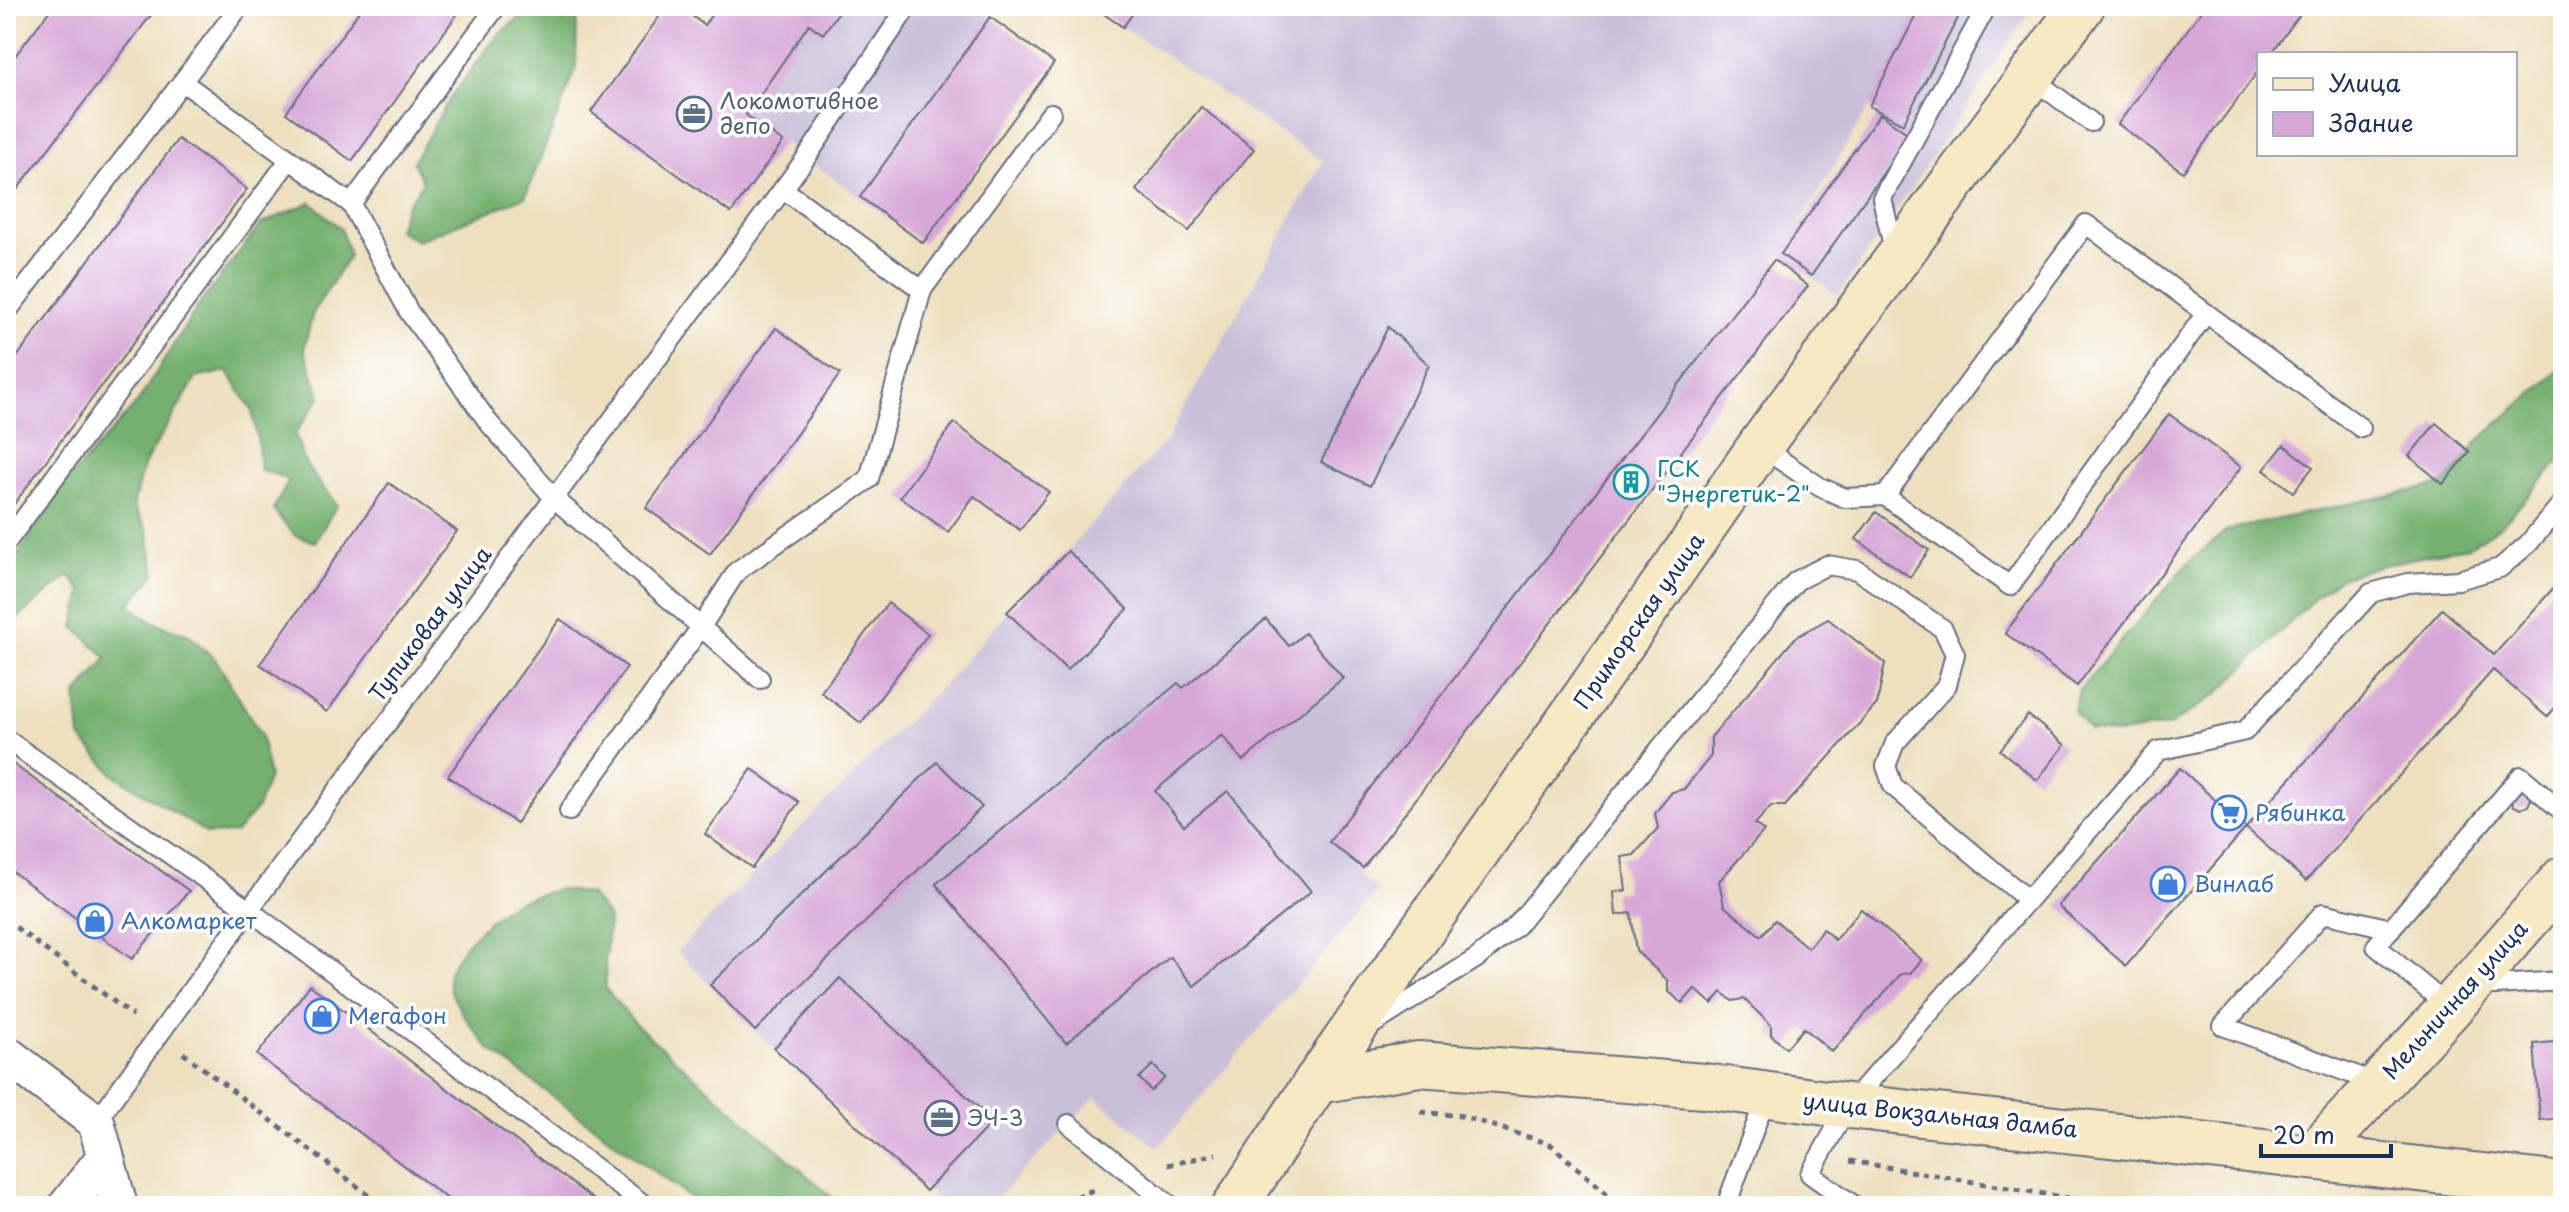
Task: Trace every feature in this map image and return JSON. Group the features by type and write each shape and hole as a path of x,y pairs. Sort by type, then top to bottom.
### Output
{"main road":[{"name":"Приморская улица","path":"1235,1206 1317,1081 1760,446 2082,6"},
{"name":"Мельничная улица","path":"2313,1156 2563,879"},
{"name":"улица Вокзальная дамба","path":"1317,1081 1419,1064 1704,1086 1848,1106 2563,1185"}],"street":[{"path":"6,1054 96,1122 119,1206"},
{"path":"67,1206 105,1157"}],"lane":[{"path":"6,313 240,6"},
{"path":"351,204 497,6"},
{"name":"Тупиковая улица","path":"96,1122 157,1034 806,158 908,6"},
{"path":"1897,260 1882,198 1987,6"},
{"path":"2030,77 2091,122"},
{"path":"184,83 351,204 409,312 489,423 554,498 760,679"},
{"path":"569,811 701,627 737,571 869,479 922,290 1051,113"},
{"path":"6,543 289,160"},
{"path":"783,189 922,290"},
{"path":"1885,496 2086,224 2361,428"},
{"path":"1760,446 1820,487 1845,498 1885,496 2010,586 2206,313"},
{"path":"1855,1206 1810,1174 1848,1106 2158,751 2245,731 2371,593 2408,583 2458,580 2500,568 2528,544 2563,502"},
{"path":"1346,1041 1477,958 1516,926 1796,581 1827,565 1857,570 1943,629 1955,654 1947,685 1895,743 1886,766 1893,786 2028,900"},
{"path":"6,739 249,910 646,1206"},
{"path":"2563,812 2521,776 2376,946 2459,997 2563,981"},
{"path":"2379,1084 2223,1026 2323,913 2391,929"},
{"path":"1724,1205 1767,1094"},
{"path":"1069,1124 1171,1206"}],"path":[{"path":"6,920 383,1206"},
{"path":"1822,1156 2115,1206"}],"shaded area":[{"path":"667,6 679,6 704,24 718,6 998,6 860,197 783,142 731,213 591,112"},
{"path":"1092,6 2034,6 1838,296 1781,254 1774,260 1455,678 1488,705 1359,874 1378,890 1158,1148 1095,1097 989,1206 944,1206 755,1031 677,951 948,680 1167,439 1323,161","holes":["1869,107 1879,114 1789,241"]}],"green space":[{"path":"534,6 580,6 577,12 576,69 525,197 417,241 398,230 405,208 423,182 413,162 450,98 498,35"},
{"path":"311,202 341,229 349,256 313,313 304,349 321,396 295,434 306,465 337,505 315,542 295,536 273,510 289,480 260,469 252,410 227,371 196,378 143,466 133,506 148,532 155,575 129,605 151,621 189,635 216,660 261,735 269,777 257,808 236,833 208,834 113,774 80,737 76,695 107,658 74,627 82,592 69,575 6,628 6,567 20,552 67,481 137,403 198,306 261,224"},
{"path":"2563,367 2563,457 2503,524 2470,546 2340,578 2313,600 2217,694 2171,725 2116,734 2089,730 2074,711 2079,690 2189,562 2227,530 2443,484 2480,439"},
{"path":"558,889 590,894 609,918 606,989 635,1024 842,1206 701,1206 489,1049 452,995 449,976 452,964 480,929 510,905"}],"building":[{"path":"53,6 158,6 6,204 6,68"},
{"path":"363,6 463,6 352,161 286,113"},
{"path":"667,6 679,6 704,25 718,6 843,6 823,34 809,24 746,115 783,142 731,213 591,112"},
{"path":"1092,6 1138,6 1123,27"},
{"path":"1921,6 1964,6 1903,124 1869,106"},
{"path":"2205,6 2306,6 2272,52 2257,52 2257,73 2183,172 2118,124"},
{"path":"990,17 1054,63 923,243 860,197"},
{"path":"1201,107 1254,149 1189,231 1136,190"},
{"path":"1880,114 1910,135 1811,276 1781,254"},
{"path":"178,139 247,189 6,515 6,372"},
{"name":"ГСК \"Энергетик-2\"","path":"1774,260 1808,286 1363,868 1329,842"},
{"path":"1388,327 1429,365 1370,486 1321,462"},
{"path":"776,328 840,374 710,554 646,508"},
{"path":"2169,414 2241,467 2077,686 2005,633"},
{"path":"954,423 1049,492 1020,530 974,496 948,532 900,497"},
{"path":"2436,423 2470,452 2443,484 2409,456"},
{"path":"2284,445 2313,467 2293,492 2264,470"},
{"path":"389,483 457,531 327,712 260,664"},
{"path":"1876,512 1929,550 1910,577 1856,539"},
{"path":"1068,551 1128,609 1067,670 1007,612"},
{"path":"2563,577 2563,699 2547,717 2493,670 2306,881 2246,828 2442,609 2494,655"},
{"path":"888,603 928,634 861,723 821,692"},
{"path":"560,619 627,667 516,823 448,776"},
{"path":"1266,619 1289,646 1305,633 1343,678 1243,761 1222,735 1155,791 1184,826 1228,791 1311,891 1194,986 1170,957 1066,1043 936,884 1178,683 1183,688"},
{"path":"1828,619 1885,663 1877,704 1785,806 1771,806 1755,824 1764,831 1719,881 1724,906 1761,936 1775,920 1808,948 1823,929 1835,940 1861,909 1922,960 1910,973 1901,974 1832,1052 1804,1028 1786,1048 1771,1035 1771,1025 1744,999 1732,1001 1722,992 1712,1004 1695,989 1682,1003 1668,991 1668,981 1636,951 1631,913 1616,915 1614,892 1626,891 1622,857 1634,855 1658,828 1655,813 1672,792 1684,789 1711,756 1711,737 1795,638"},
{"path":"2028,715 2065,745 2037,780 2000,750"},
{"path":"6,759 189,891 132,959 6,867"},
{"path":"937,762 982,807 755,1031 710,985"},
{"path":"2180,768 2246,828 2126,966 2058,906"},
{"path":"752,769 799,802 752,868 705,834"},
{"path":"2521,789 2529,792 2531,799 2528,806 2521,809 2514,806 2511,799"},
{"path":"840,978 993,1121 926,1191 774,1048"},
{"path":"310,985 602,1206 457,1206 257,1055"},
{"path":"2563,1041 2563,1118 2540,1120 2534,1044"},
{"path":"1153,1065 1165,1078 1151,1091 1139,1078"}],"place":[{"name":"Локомотивное депо","path":"694,114"},
{"name":"ГСК \"Энергетик-2\"","path":"1631,482"},
{"name":"Рябинка","path":"2229,813"},
{"name":"Винлаб","path":"2168,884"},
{"name":"Алкомаркет","path":"95,921"},
{"name":"Мегафон","path":"322,1016"},
{"name":"ЭЧ-3","path":"942,1118"}]}
